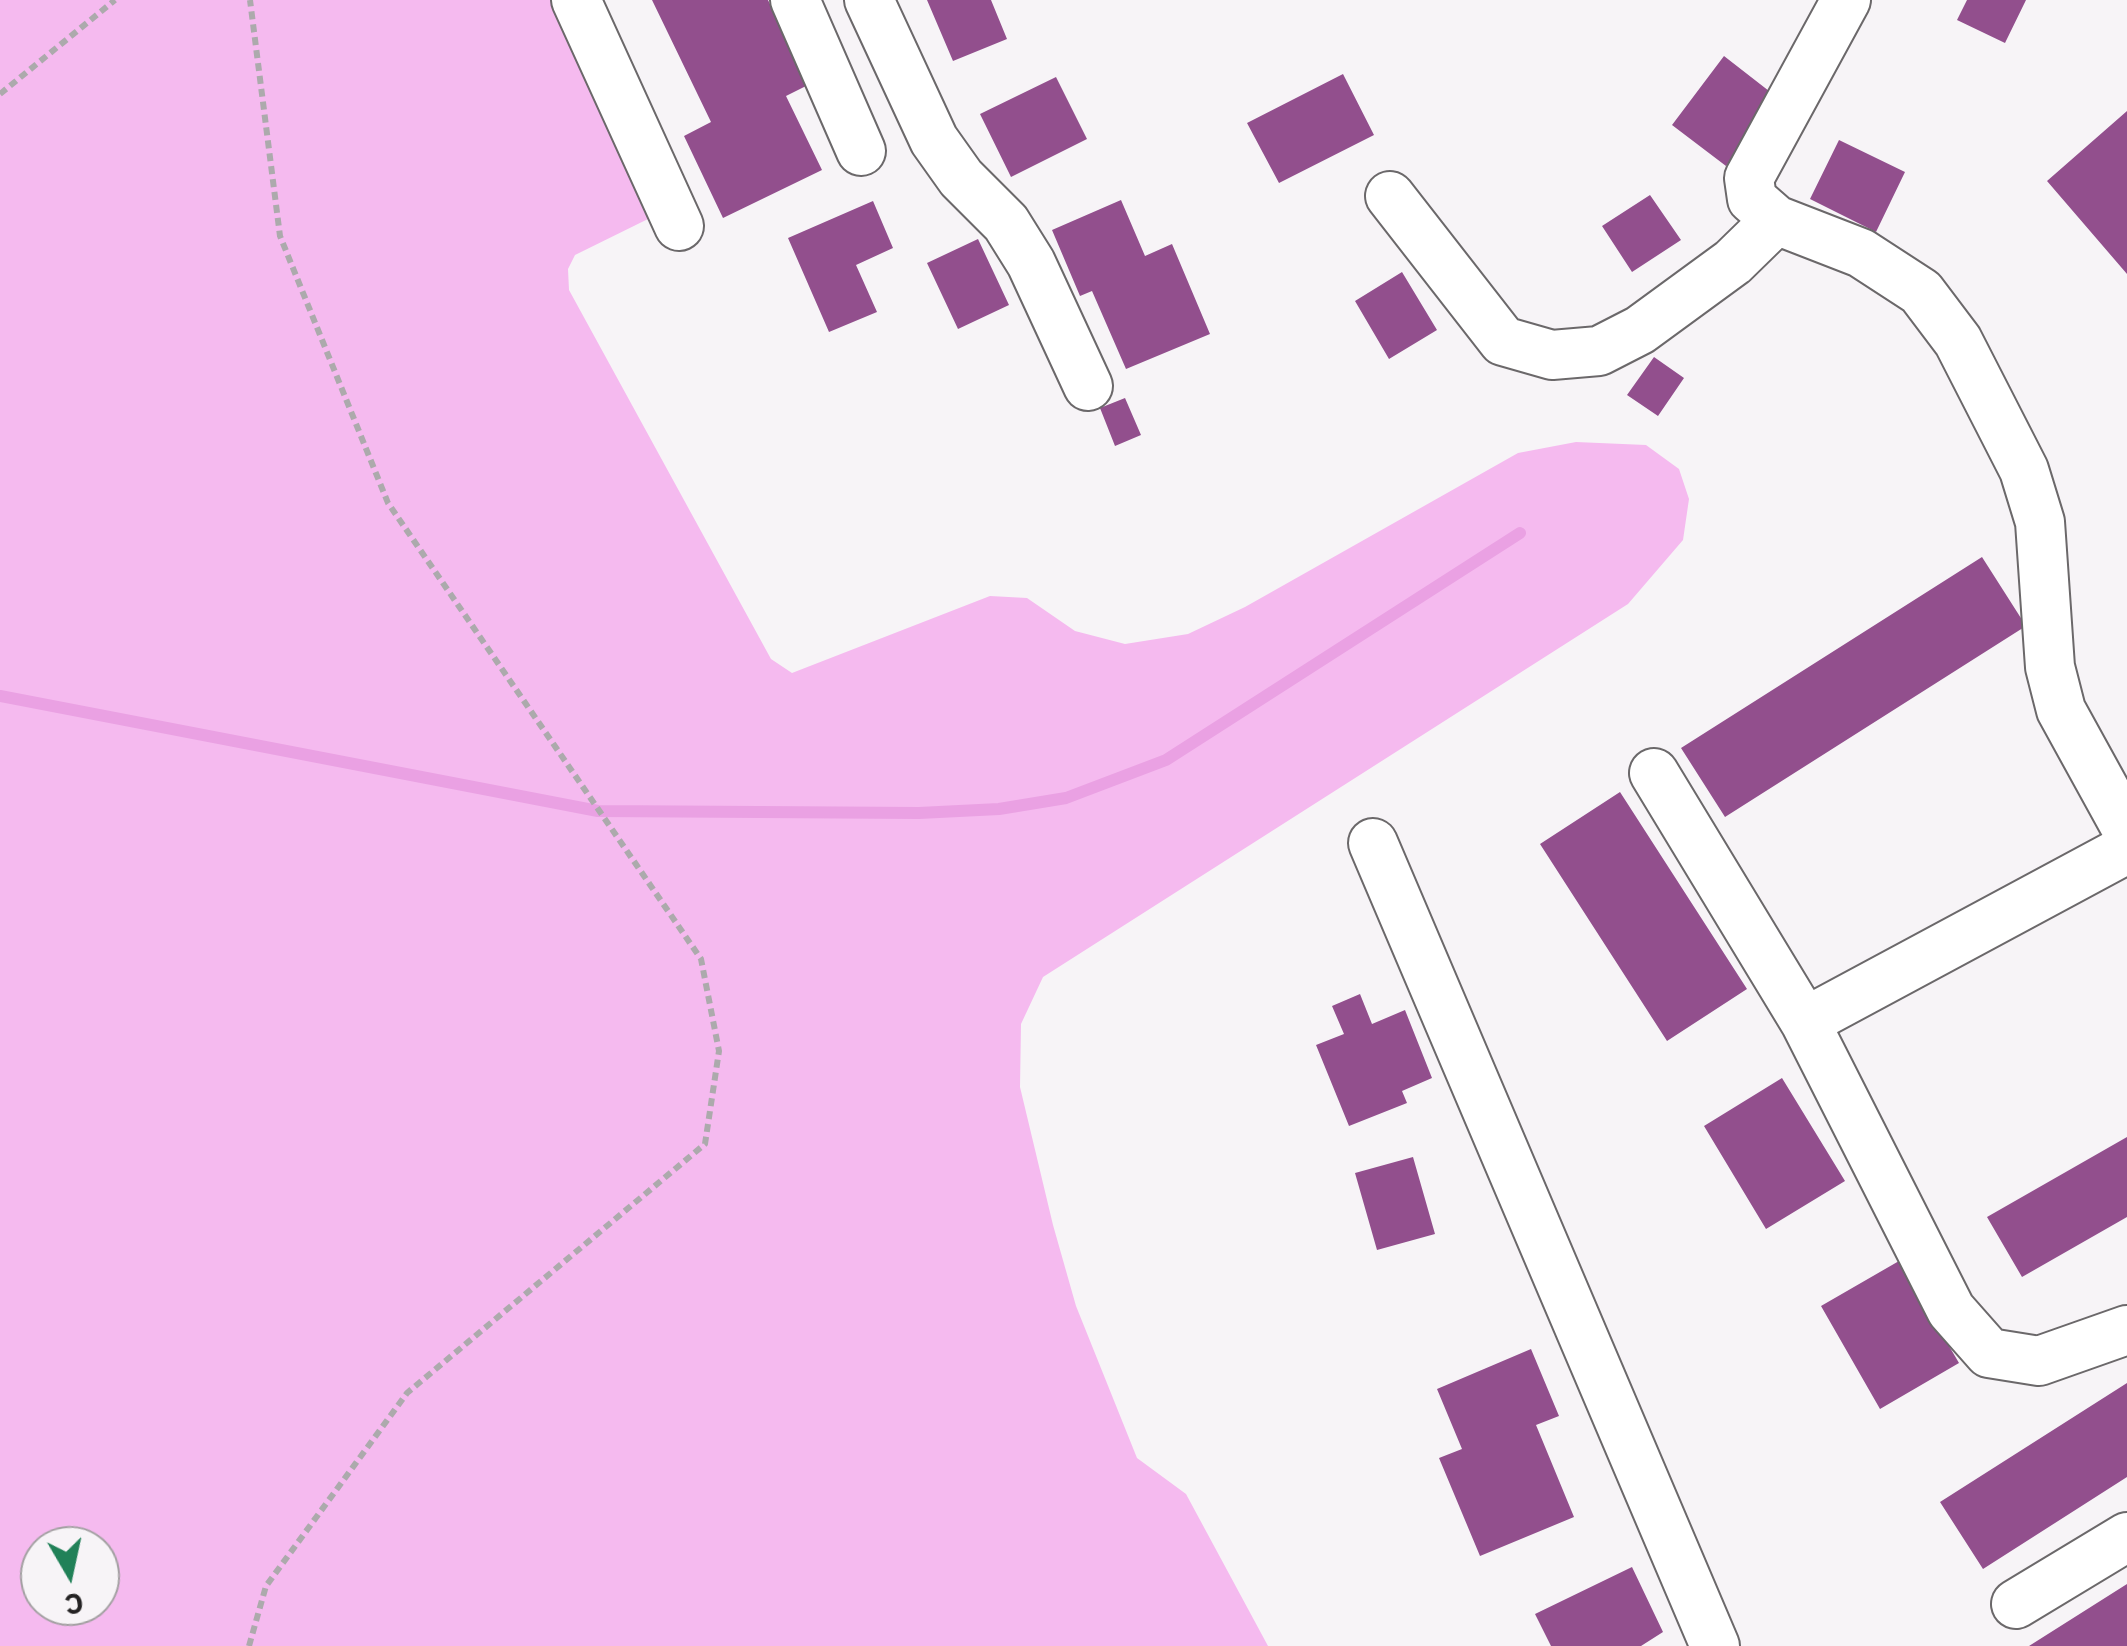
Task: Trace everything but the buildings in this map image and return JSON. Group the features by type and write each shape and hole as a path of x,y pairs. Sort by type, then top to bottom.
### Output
{"street":[{"path":"576,0 679,226"},
{"path":"795,0 860,151"},
{"path":"870,0 934,140 960,178 1006,223 1032,263 1088,386"},
{"path":"1846,0 1749,178 1752,199 1776,220 1861,252 1921,292 1958,341 2024,470 2040,522 2050,667 2061,710 2127,830"},
{"path":"1390,196 1503,342 1552,355 1599,351 1640,330 1733,262 1776,220"},
{"path":"1654,774 1806,1022 1951,1310 1989,1354 2039,1361 2127,1330"},
{"path":"1373,843 1715,1646"},
{"path":"1806,1022 2127,849"},
{"path":"2016,1604 2127,1537"}],"path":[{"path":"0,94 115,0"},
{"path":"249,1646 266,1586 407,1392 704,1144 719,1051 701,959 388,503 280,236 250,0"}],"shaded area":[{"path":"0,0 569,0 648,219 575,255 568,269 569,290 771,659 792,673 990,596 1027,598 1075,631 1125,644 1188,634 1245,607 1518,453 1576,442 1646,445 1679,469 1689,499 1683,540 1628,604 1043,977 1021,1024 1020,1087 1076,1306 1137,1458 1186,1494 1268,1646 0,1646"}],"waterway":[{"path":"0,696 598,811 919,813 999,809 1066,798 1166,760 1520,533"}]}
